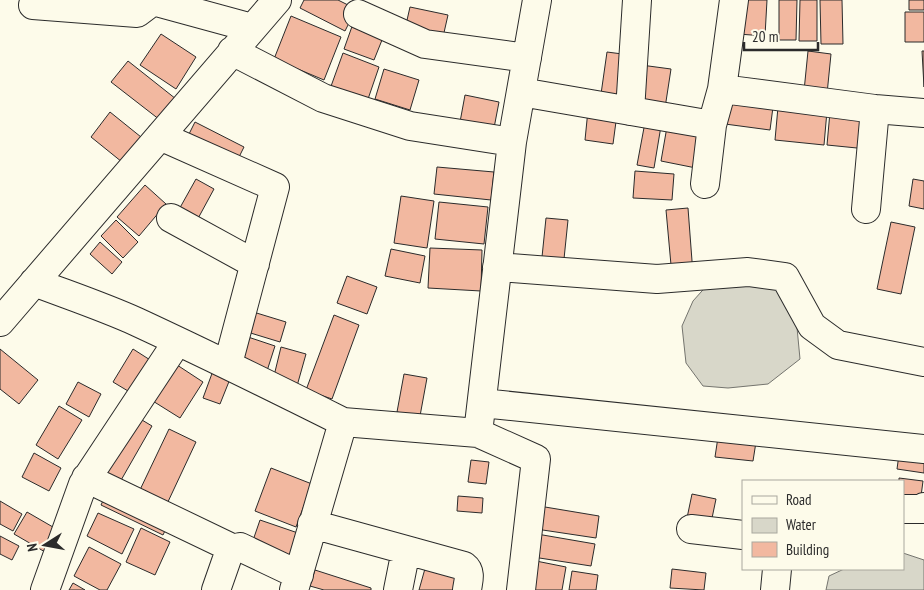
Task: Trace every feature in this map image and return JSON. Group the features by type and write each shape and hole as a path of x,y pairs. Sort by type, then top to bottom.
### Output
{"street":[{"path":"27,2 137,13 153,0 252,28"},
{"path":"5,309 34,282 276,0"},
{"path":"478,433 512,142 538,0"},
{"path":"630,110 637,0"},
{"path":"705,184 712,125 722,89 734,0"},
{"path":"358,14 425,44 527,58"},
{"path":"232,51 323,98 410,126 512,142"},
{"path":"722,89 875,109 924,112"},
{"path":"521,92 712,125"},
{"path":"866,209 875,109"},
{"path":"160,136 275,187 228,364"},
{"path":"172,218 255,264"},
{"path":"497,267 658,279 748,272 785,277 812,326 838,345 924,362"},
{"path":"34,282 136,322 228,364 343,422 478,433 536,459 520,590"},
{"path":"45,590 86,478 177,342"},
{"path":"482,403 924,449"},
{"path":"216,590 230,550 240,547 297,582 312,524 343,422"},
{"path":"86,478 234,549"},
{"path":"904,509 924,509 924,507"},
{"path":"312,524 464,566 468,569 469,574 467,590"},
{"path":"691,529 742,534"},
{"path":"398,590 406,550"},
{"path":"775,590 777,570"}],"water":[{"path":"710,282 779,287 796,317 800,359 768,384 728,388 703,386 686,363 682,326 693,301"},
{"path":"904,553 924,560 924,590 826,590 829,576 842,570 904,570"}],"building":[{"path":"304,0 338,0 356,9 345,31 300,8"},
{"path":"740,0 767,0 765,36 738,34"},
{"path":"779,0 797,0 796,40 779,40"},
{"path":"800,0 817,0 817,41 799,41"},
{"path":"820,0 842,0 843,44 821,44"},
{"path":"909,0 924,0 924,10 909,10"},
{"path":"410,7 448,15 443,37 405,29"},
{"path":"905,12 924,12 924,42 905,42"},
{"path":"291,16 341,37 324,80 274,59"},
{"path":"355,18 386,30 374,60 344,49"},
{"path":"161,34 196,57 176,89 140,65"},
{"path":"808,51 831,54 827,94 804,91"},
{"path":"922,51 924,51 924,87"},
{"path":"607,52 630,55 623,104 600,101"},
{"path":"343,53 379,67 367,102 330,89"},
{"path":"128,61 176,99 160,120 111,82"},
{"path":"641,65 671,69 665,108 636,104"},
{"path":"384,69 419,80 410,110 375,99"},
{"path":"465,95 499,102 494,128 460,122"},
{"path":"728,101 773,107 770,130 725,124"},
{"path":"778,107 827,111 824,145 775,140"},
{"path":"588,110 617,114 613,144 585,140"},
{"path":"110,112 141,137 122,162 91,137"},
{"path":"830,112 870,116 867,149 827,145"},
{"path":"646,117 662,120 654,168 637,165"},
{"path":"668,121 703,128 696,168 661,161"},
{"path":"195,122 244,147 235,165 186,140"},
{"path":"437,167 494,172 491,200 434,194"},
{"path":"635,171 674,174 672,200 633,198"},
{"path":"196,179 214,189 195,224 177,213"},
{"path":"913,179 924,181 924,209 909,206"},
{"path":"145,185 166,204 139,236 117,217"},
{"path":"401,196 434,201 427,248 394,243"},
{"path":"439,202 488,207 484,244 435,239"},
{"path":"688,208 693,274 672,276 666,210"},
{"path":"546,218 568,220 564,259 542,257"},
{"path":"116,220 138,242 123,258 101,236"},
{"path":"891,222 915,227 901,294 877,289"},
{"path":"100,242 122,262 112,274 90,254"},
{"path":"430,248 482,250 481,291 428,288"},
{"path":"391,249 425,256 420,283 385,276"},
{"path":"347,276 377,287 367,314 337,303"},
{"path":"250,311 286,322 280,342 244,331"},
{"path":"334,315 359,325 332,399 306,390"},
{"path":"248,337 275,346 266,374 238,364"},
{"path":"281,347 306,354 297,386 273,380"},
{"path":"0,349 38,380 19,404 0,389"},
{"path":"133,349 158,365 138,397 113,382"},
{"path":"171,361 203,382 180,418 148,398"},
{"path":"214,368 232,374 220,404 203,398"},
{"path":"404,374 427,378 420,416 397,412"},
{"path":"78,382 101,394 89,417 66,404"},
{"path":"59,406 82,420 58,459 36,445"},
{"path":"132,414 152,426 116,489 96,477"},
{"path":"169,429 196,442 166,506 138,494"},
{"path":"718,437 756,442 753,461 715,457"},
{"path":"900,447 924,451 924,473 897,469"},
{"path":"34,453 61,468 49,491 22,477"},
{"path":"471,460 489,462 486,484 468,482"},
{"path":"271,468 312,484 296,527 255,511"},
{"path":"899,478 923,481 920,504 904,502 904,480 899,480"},
{"path":"108,490 170,520 163,535 101,505"},
{"path":"692,494 716,499 711,523 687,518"},
{"path":"458,496 483,498 482,513 457,511"},
{"path":"0,501 22,514 13,531 0,524"},
{"path":"539,506 599,516 596,538 536,529"},
{"path":"27,512 65,534 52,556 14,534"},
{"path":"98,513 134,529 122,554 87,536"},
{"path":"260,520 298,533 287,565 249,552"},
{"path":"141,528 170,542 155,575 126,562"},
{"path":"537,534 595,544 591,566 533,557"},
{"path":"0,536 19,546 12,560 0,554"},
{"path":"89,547 121,564 107,590 100,590 74,576"},
{"path":"531,560 566,567 562,590 534,590"},
{"path":"426,565 461,574 456,590 419,590"},
{"path":"672,569 706,573 704,590 670,588"},
{"path":"315,570 371,588 371,590 324,590 310,586"},
{"path":"572,571 598,575 596,590 569,590"},
{"path":"73,583 85,590 69,590"}]}
